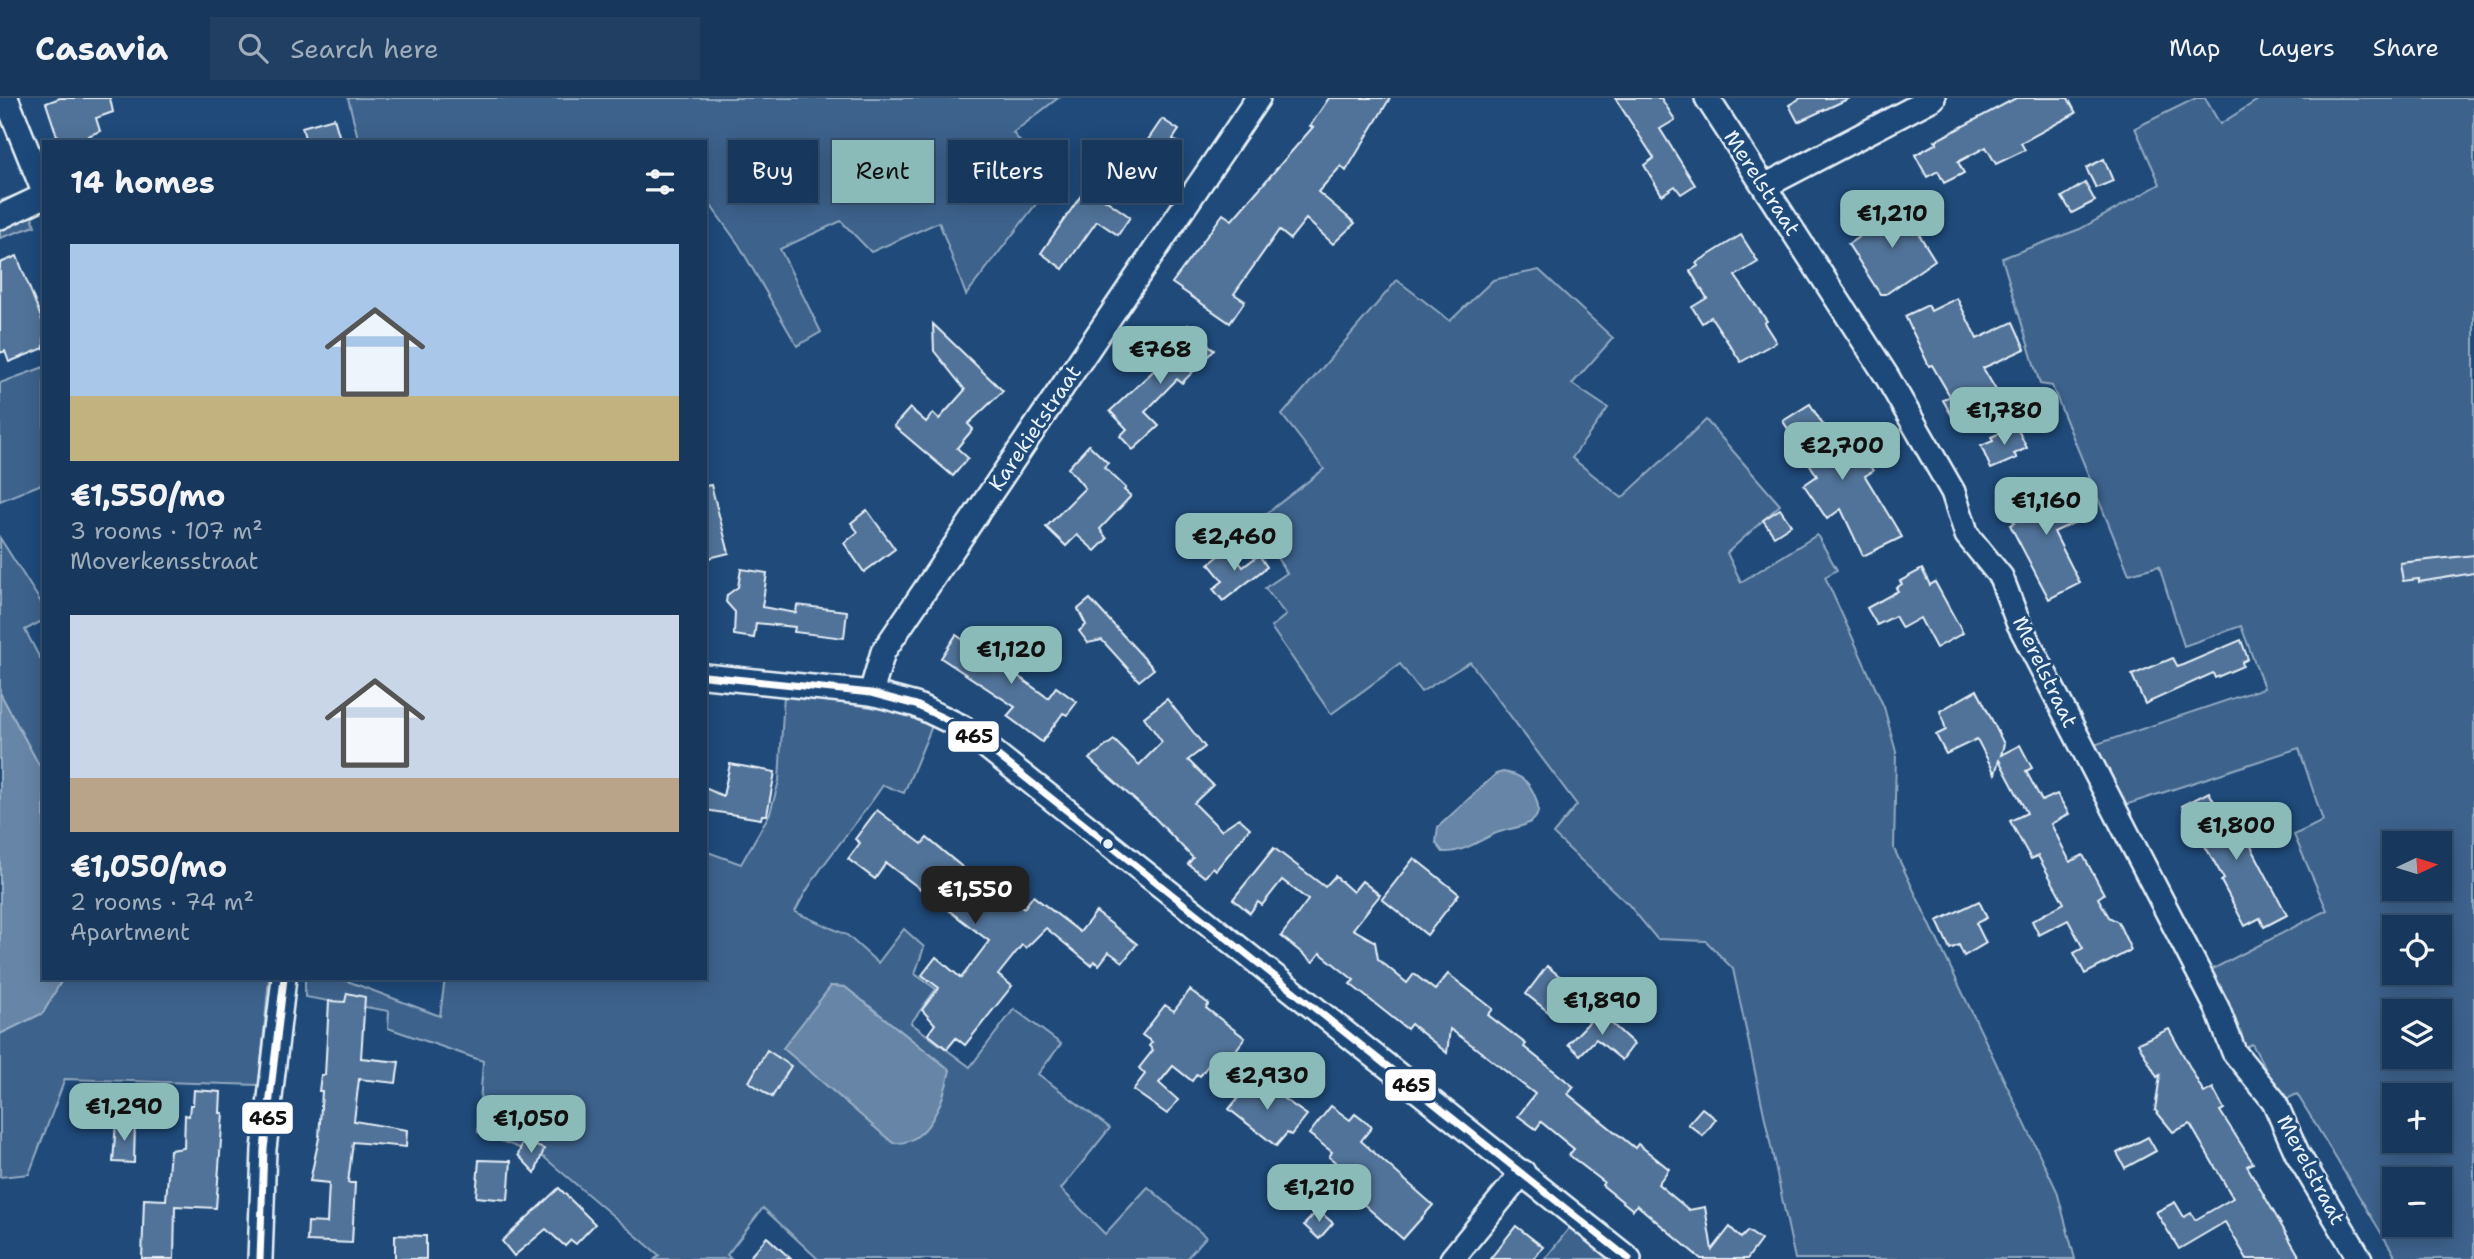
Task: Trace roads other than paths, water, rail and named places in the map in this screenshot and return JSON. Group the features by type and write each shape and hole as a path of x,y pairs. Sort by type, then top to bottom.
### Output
{"street":[{"path":"6,98 42,189"},
{"name":"Karekietstraat","path":"871,693 883,652 1258,98"},
{"name":"Merelstraat","path":"1707,98 1886,375 1953,492 1967,535 2001,577 2018,622 2217,1008 2234,1052 2274,1101 2297,1153 2360,1259"},
{"path":"1765,186 1933,98"},
{"path":"0,216 42,195"},
{"path":"707,676 871,693 916,705 962,727 1629,1259"},
{"path":"260,1259 264,1149 284,980"},
{"path":"1452,1259 1522,1172"}]}
